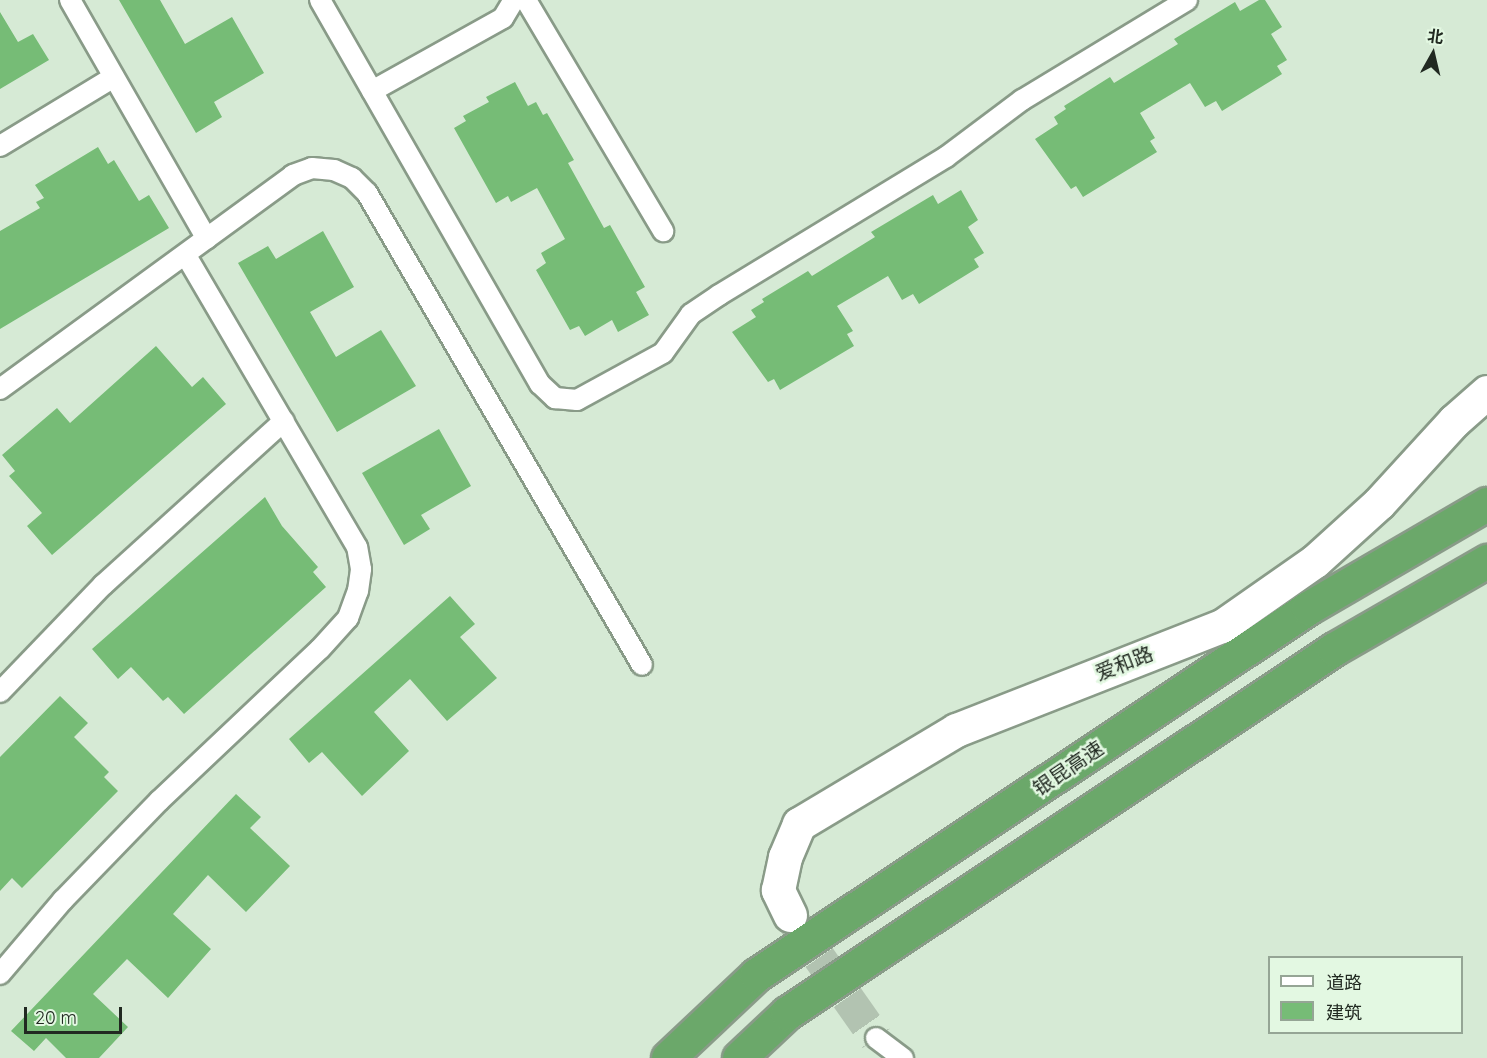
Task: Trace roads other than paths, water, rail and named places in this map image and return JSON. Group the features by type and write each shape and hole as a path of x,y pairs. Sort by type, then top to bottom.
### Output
{"highway":[{"name":"银昆高速","path":"668,1058 756,975 1308,608 1487,504"},
{"path":"739,1058 787,1013 1264,696 1334,650 1487,561"}],"street":[{"name":"爱和路","path":"790,915 778,890 785,857 799,824 956,730 1222,626 1315,561 1379,503 1454,421 1487,392"}],"lane":[{"path":"70,0 207,239"},
{"path":"320,0 540,384 555,398 577,400 663,353 691,314 719,295 946,157 1022,100 1187,0"},
{"path":"372,91 503,18 514,0"},
{"path":"526,0 663,231"},
{"path":"0,146 114,78"},
{"path":"0,389 293,175 312,168 334,170 352,178 367,193 642,665"},
{"path":"0,974 63,900 159,801 348,618 361,568 357,547 186,255"},
{"path":"0,692 103,585 284,421"},
{"path":"876,1038 903,1058"}],"tunnel":[{"path":"791,917 876,1038"}]}
